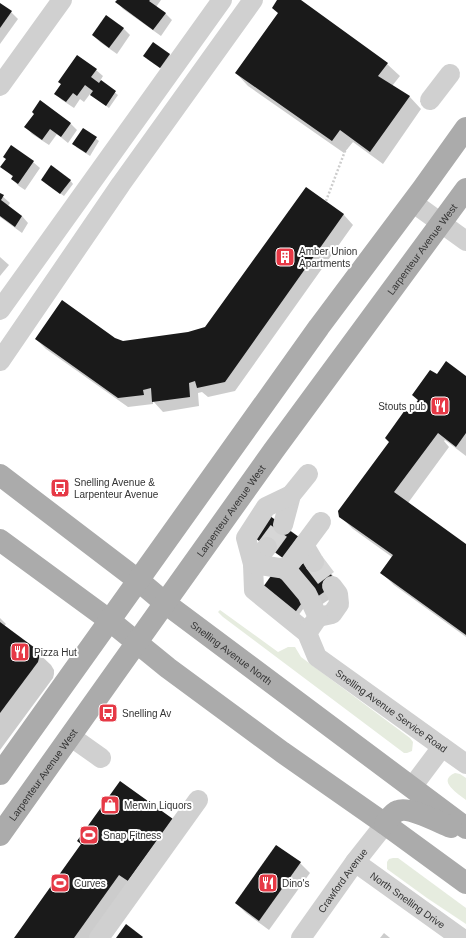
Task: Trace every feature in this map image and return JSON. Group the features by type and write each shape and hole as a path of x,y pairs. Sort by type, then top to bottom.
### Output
{"main road":[{"path":"0,774 319,327 466,128"},
{"name":"Larpenteur Avenue West","path":"0,835 279,444 466,189"},
{"name":"Snelling Avenue North","path":"0,475 139,581 165,603 466,828"},
{"path":"0,540 110,620 168,668 282,752 466,883"},
{"path":"385,824 390,817 399,810 408,810 457,830 466,832"}],"street":[{"path":"0,86 62,0"},
{"path":"0,310 222,0"},
{"path":"0,361 121,184 253,0"},
{"path":"430,100 450,74"},
{"path":"412,202 466,241"},
{"path":"283,525 292,495 308,474"},
{"path":"292,495 266,507 246,538 252,564 254,590 312,625"},
{"path":"286,569 321,522"},
{"path":"304,544 314,562"},
{"path":"252,564 267,547"},
{"path":"252,564 286,569 307,594 312,625"},
{"path":"312,625 332,614 339,604 338,594 332,586"},
{"name":"Snelling Avenue Service Road","path":"312,625 317,657 466,764"},
{"path":"70,736 101,758"},
{"path":"412,788 442,748"},
{"path":"99,938 198,800"},
{"name":"Crawford Avenue","path":"301,938 355,862 385,824"},
{"name":"North Snelling Drive","path":"355,862 461,938"}],"path":[{"path":"326,201 350,138"}],"shaded area":[{"path":"220,610 278,652 288,647 295,647 301,657 410,738 413,742 412,751 404,753 223,617 218,612"},
{"path":"455,773 466,778 466,800 454,791 448,783 450,776"},
{"path":"398,858 466,908 466,924 387,869 387,862 389,859"}],"building":[{"path":"117,0 150,0 149,1 166,13 153,30 115,2"},
{"path":"277,0 301,0 388,63 378,76 410,96 370,152 340,130 332,141 235,73 278,13 272,8"},
{"path":"0,3 12,11 0,28"},
{"path":"106,15 124,28 109,48 92,35"},
{"path":"153,42 170,54 160,68 143,56"},
{"path":"77,55 97,69 91,77 99,83 101,80 116,91 106,106 90,95 93,91 85,85 77,96 73,93 66,102 54,94 61,84 58,82"},
{"path":"40,100 71,123 61,137 50,129 42,140 24,127 34,114 32,112"},
{"path":"83,128 97,137 86,153 72,144"},
{"path":"11,145 34,161 18,184 11,179 13,176 0,167 6,159 3,157"},
{"path":"51,165 71,180 60,194 41,180"},
{"name":"Amber Union Apartments","path":"306,187 344,214 225,382 197,388 195,381 189,383 190,397 152,402 151,388 143,390 144,395 118,398 35,339 62,300 115,338 123,341 188,332 205,327"},
{"path":"0,193 4,195 1,200 22,216 15,227 0,216"},
{"path":"446,361 466,376 466,433 456,447 438,433 394,492 466,544 466,635 380,573 393,555 339,517 338,511 389,442 385,438 405,410 409,413 418,400 412,395 430,370 437,374"},
{"path":"270,516 303,540 287,561 255,538"},
{"path":"319,558 337,583 314,599 293,571 306,561"},
{"path":"273,573 306,597 294,614 261,590"},
{"path":"0,622 35,648 39,653 39,658 38,662 0,713"},
{"path":"120,781 173,819 128,881 119,875 74,938 14,938 81,844 77,841"},
{"name":"Dino's","path":"276,845 301,862 259,921 235,903"},
{"path":"126,924 143,937 116,938"}],"tunnel":[{"path":"267,547 283,525"},
{"path":"314,562 332,586"}],"place":[{"name":"Amber Union Apartments","path":"285,257"},
{"name":"Stouts pub","path":"440,406"},
{"name":"Snelling Avenue & Larpenteur Avenue","path":"60,488"},
{"name":"Pizza Hut","path":"20,652"},
{"name":"Snelling Av","path":"108,713"},
{"name":"Merwin Liquors","path":"110,805"},
{"name":"Snap Fitness","path":"89,835"},
{"name":"Curves","path":"60,883"},
{"name":"Dino's","path":"268,883"}]}
